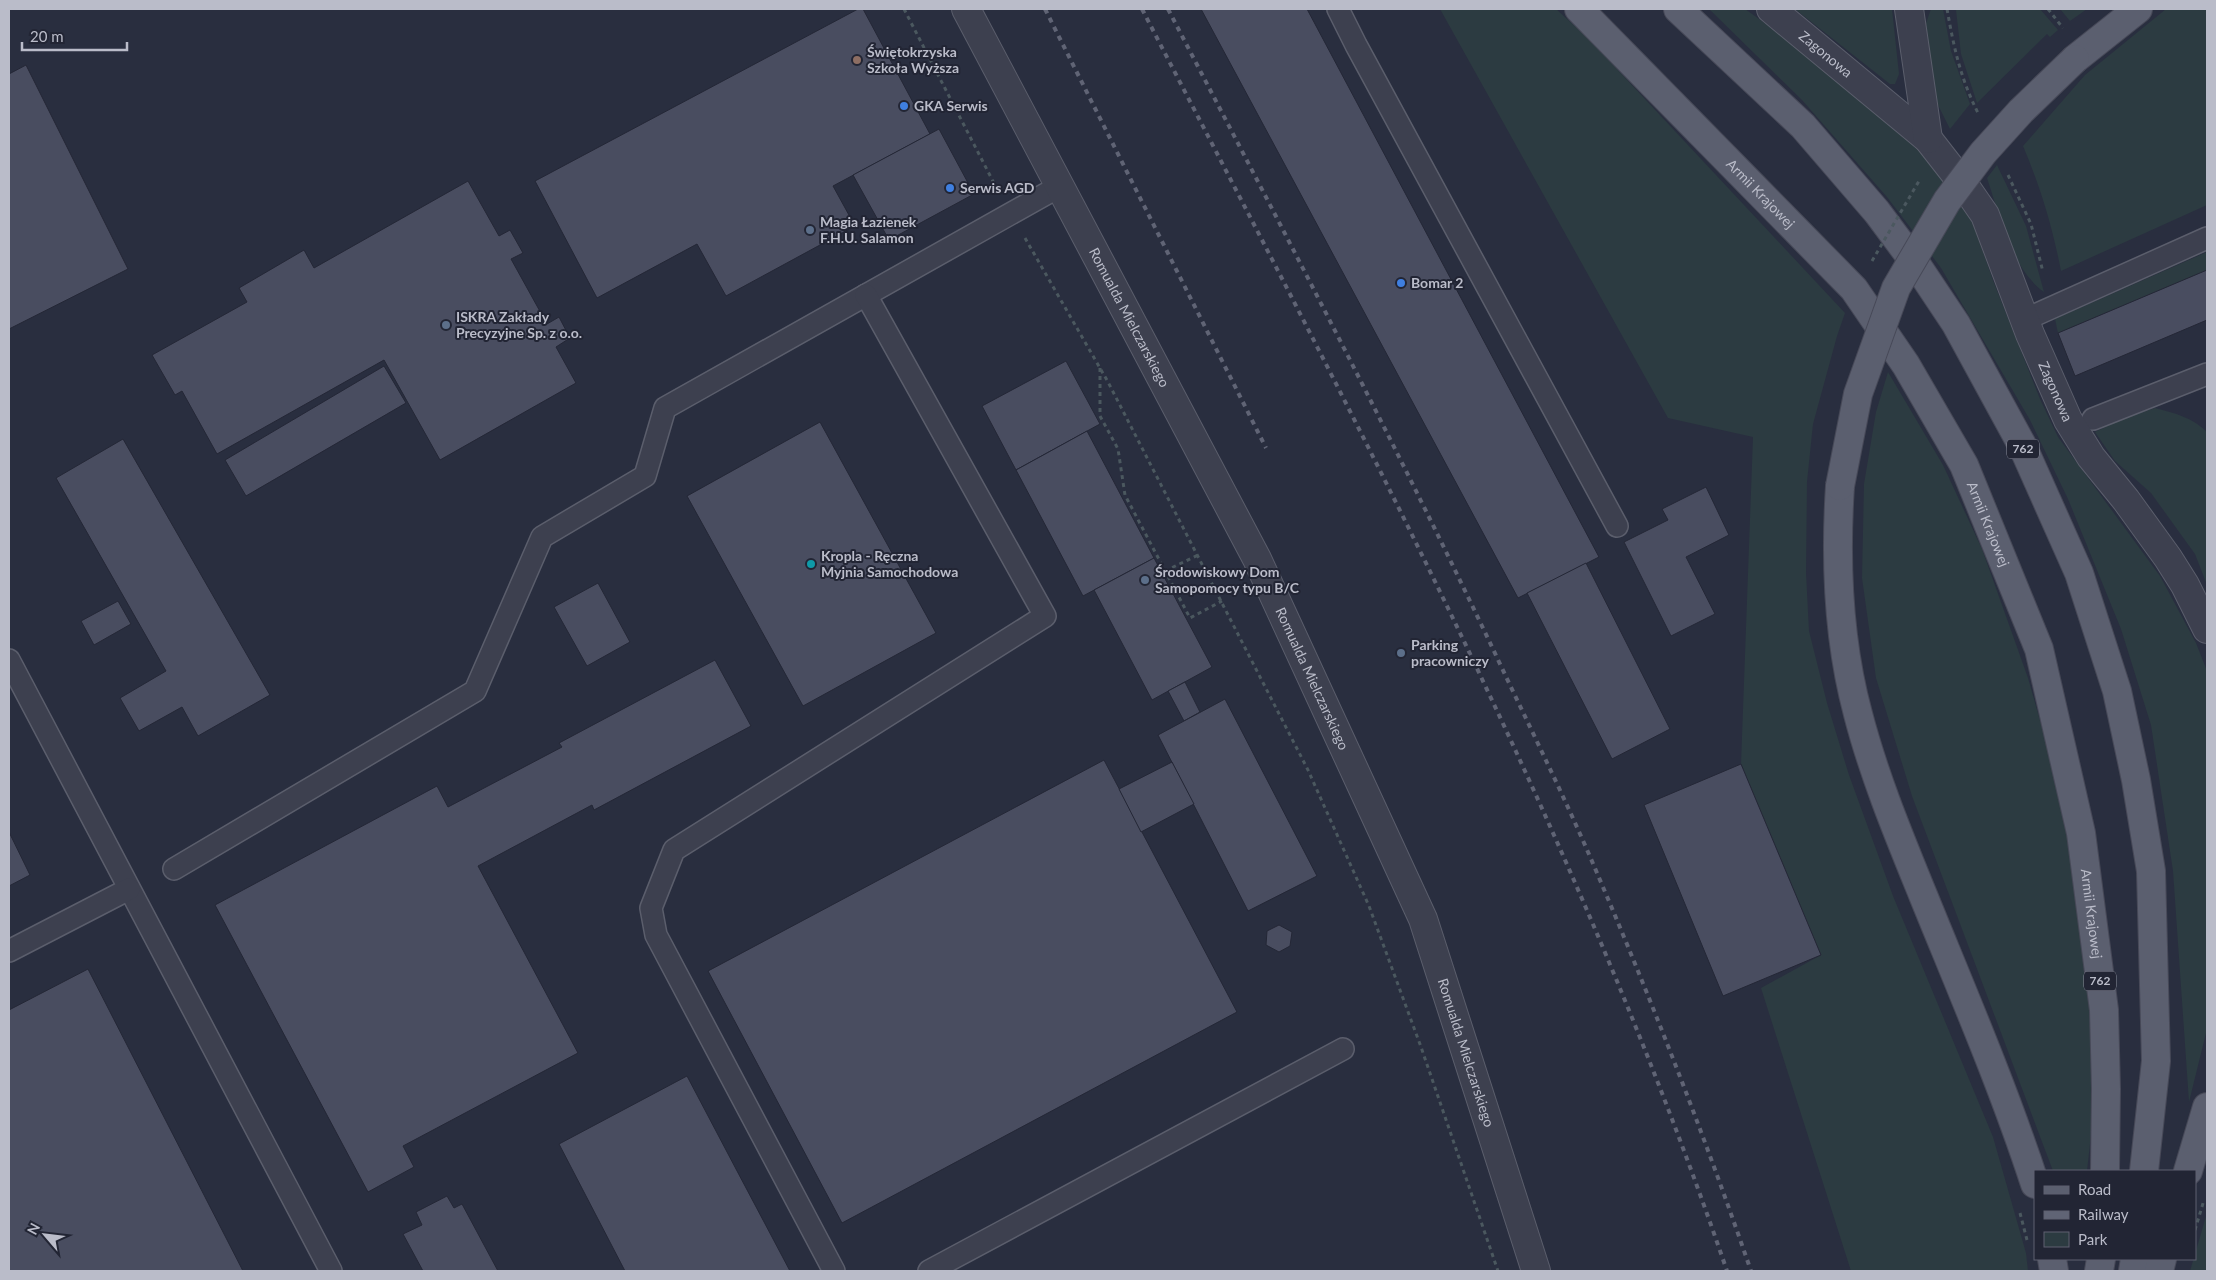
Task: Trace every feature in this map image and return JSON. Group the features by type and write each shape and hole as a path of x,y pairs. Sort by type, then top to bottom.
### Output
{"main road":[{"name":"Armii Krajowej","path":"1579,9 1854,288 1906,365 1964,465 2039,649 2081,833 2104,1010 2106,1089 2105,1170"},
{"name":"762","path":"1678,9 1803,126 1877,212 1918,267 1956,324 2022,445 2080,573 2116,690 2136,780 2151,871 2156,1060 2144,1170"},
{"path":"2034,1181 2004,1097 1894,825 1858,714 1844,647 1838,586 1836,540 1840,486 1858,394 1896,288 1932,224 1983,153 2021,111 2075,59 2138,9"},
{"path":"2188,1170 2207,1107"}],"street":[{"name":"Romualda Mielczarskiego","path":"966,9 1256,559 1423,919 1536,1271"},
{"name":"Zagonowa","path":"1771,9 1928,139 1967,189 1985,215 2024,320 2068,420 2091,457 2126,500 2168,558 2185,585 2207,629"},
{"name":"Zagonowa","path":"1909,9 1928,139"}],"lane":[{"path":"1338,9 1617,526"},
{"path":"174,869 475,691 542,537 645,476 665,408 1060,186"},
{"path":"2024,320 2207,238"},
{"path":"834,1271 656,935 652,908 674,850 1045,616 866,295"},
{"path":"2093,419 2207,374"},
{"path":"9,660 331,1271"},
{"path":"9,950 129,889"},
{"path":"929,1271 1343,1050"}],"path":[{"path":"904,9 989,175 1100,367 1308,770 1369,906 1421,1047 1498,1271"},
{"path":"2048,9 2067,33"},
{"path":"1100,367 1100,416 1118,449 1125,495 1190,618 1222,601"},
{"path":"1165,571 1198,555"},
{"path":"2196,1227 2205,1196"}],"green space":[{"path":"1440,9 1556,9 1587,37 1845,313 1813,424 1807,482 1806,573 1809,631 1827,703 1849,775 1893,896 1993,1137 2026,1253 2028,1271 1851,1271 1761,988 1821,955 1741,764 1753,437 1668,418"},
{"path":"1709,9 1745,9 1786,38 1882,115 1929,160 1967,207 1994,283 2040,399 2058,437 2160,576 2196,643 2207,671 2207,1029 2189,1102 2173,871 2151,725 2121,629 2068,499 2030,420 1941,268 1887,197 1802,100"},
{"path":"1795,9 1892,9 1899,74 1895,84 1890,84"},
{"path":"1931,9 1943,9 1951,51 1970,104 1950,129 1935,99 1925,26"},
{"path":"2040,9 2058,30 2050,37 2047,34 1977,103 1961,54 1956,10"},
{"path":"2060,9 2087,9 2070,21"},
{"path":"2166,9 2207,9 2207,205 2061,271 2045,207 2023,146 2085,75"},
{"path":"1997,165 2026,226 2044,292 2032,281 2014,255 2002,224 1987,178"},
{"path":"2207,252 2207,270 2058,333 2055,319"},
{"path":"1888,372 1943,465 1982,549 2028,678 2062,798 2087,956 2092,1040 2091,1135 2087,1170 2053,1170 1912,796 1876,678 1862,578 1864,484 1876,412"},
{"path":"2155,408 2190,420 2207,432 2207,585 2195,554 2151,493 2115,461 2095,432 2128,416"},
{"path":"2207,1213 2207,1271 2190,1271 2193,1260 2196,1260 2196,1251"}],"building":[{"path":"858,9 863,9 930,134 833,186 855,226 726,296 697,244 597,298 535,181"},
{"name":"Bomar 2","path":"1201,9 1307,9 1599,557 1518,598"},
{"path":"26,65 128,269 9,329 9,74"},
{"path":"939,129 974,194 889,240 853,175"},
{"path":"468,181 499,236 510,230 523,253 511,259 547,324 559,317 570,338 556,347 576,383 440,460 384,360 217,454 182,391 175,395 152,355 247,302 239,288 304,250 314,268"},
{"path":"2207,270 2207,320 2075,376 2058,333"},
{"path":"1066,361 1100,424 1016,470 982,406"},
{"path":"384,366 406,403 246,496 225,460"},
{"name":"Kropla - Ręczna Myjnia Samochodowa","path":"820,422 936,633 803,706 687,496"},
{"path":"1087,431 1154,558 1083,596 1016,470"},
{"path":"123,439 270,695 198,736 182,707 139,731 120,698 166,671 56,478"},
{"path":"1706,487 1729,535 1686,557 1715,614 1671,636 1624,542 1668,520 1662,509"},
{"path":"1154,558 1212,667 1152,700 1094,590"},
{"path":"1586,563 1670,729 1612,759 1527,593"},
{"path":"598,583 630,642 587,666 554,607"},
{"path":"118,601 131,624 94,645 81,621"},
{"path":"715,660 751,726 594,810 592,805 478,866 578,1053 403,1146 414,1167 368,1192 215,905 437,786 448,807 562,747 559,743"},
{"path":"1185,682 1200,712 1184,721 1168,691"},
{"path":"1225,699 1317,876 1248,911 1158,735"},
{"path":"1104,760 1237,1012 842,1223 708,971"},
{"path":"1172,762 1194,804 1141,832 1119,789"},
{"path":"1741,764 1821,955 1723,996 1644,805"},
{"path":"9,832 30,875 9,886"},
{"path":"1279,925 1292,932 1290,946 1279,952 1266,945 1267,931"},
{"path":"88,969 243,1271 9,1271 9,1010"},
{"path":"687,1076 790,1271 625,1271 559,1144"},
{"path":"447,1196 454,1208 462,1204 498,1271 423,1271 403,1234 422,1225 416,1212"}],"railway":[{"path":"1045,9 1266,448"},
{"path":"1142,9 1381,473 1458,629 1532,786 1602,945 1667,1107 1727,1271"},
{"path":"1168,9 1385,428 1565,801 1658,1021 1697,1121 1751,1271"}],"place":[{"name":"Świętokrzyska Szkoła Wyższa","path":"857,60"},
{"name":"GKA Serwis","path":"904,106"},
{"name":"Serwis AGD","path":"950,188"},
{"name":"Magia Łazienek F.H.U. Salamon","path":"810,230"},
{"name":"Bomar 2","path":"1401,283"},
{"name":"ISKRA Zakłady Precyzyjne Sp. z o.o.","path":"446,325"},
{"name":"Kropla - Ręczna Myjnia Samochodowa","path":"811,564"},
{"name":"Środowiskowy Dom Samopomocy typu B/C","path":"1145,580"},
{"name":"Parking pracowniczy","path":"1401,653"}]}
